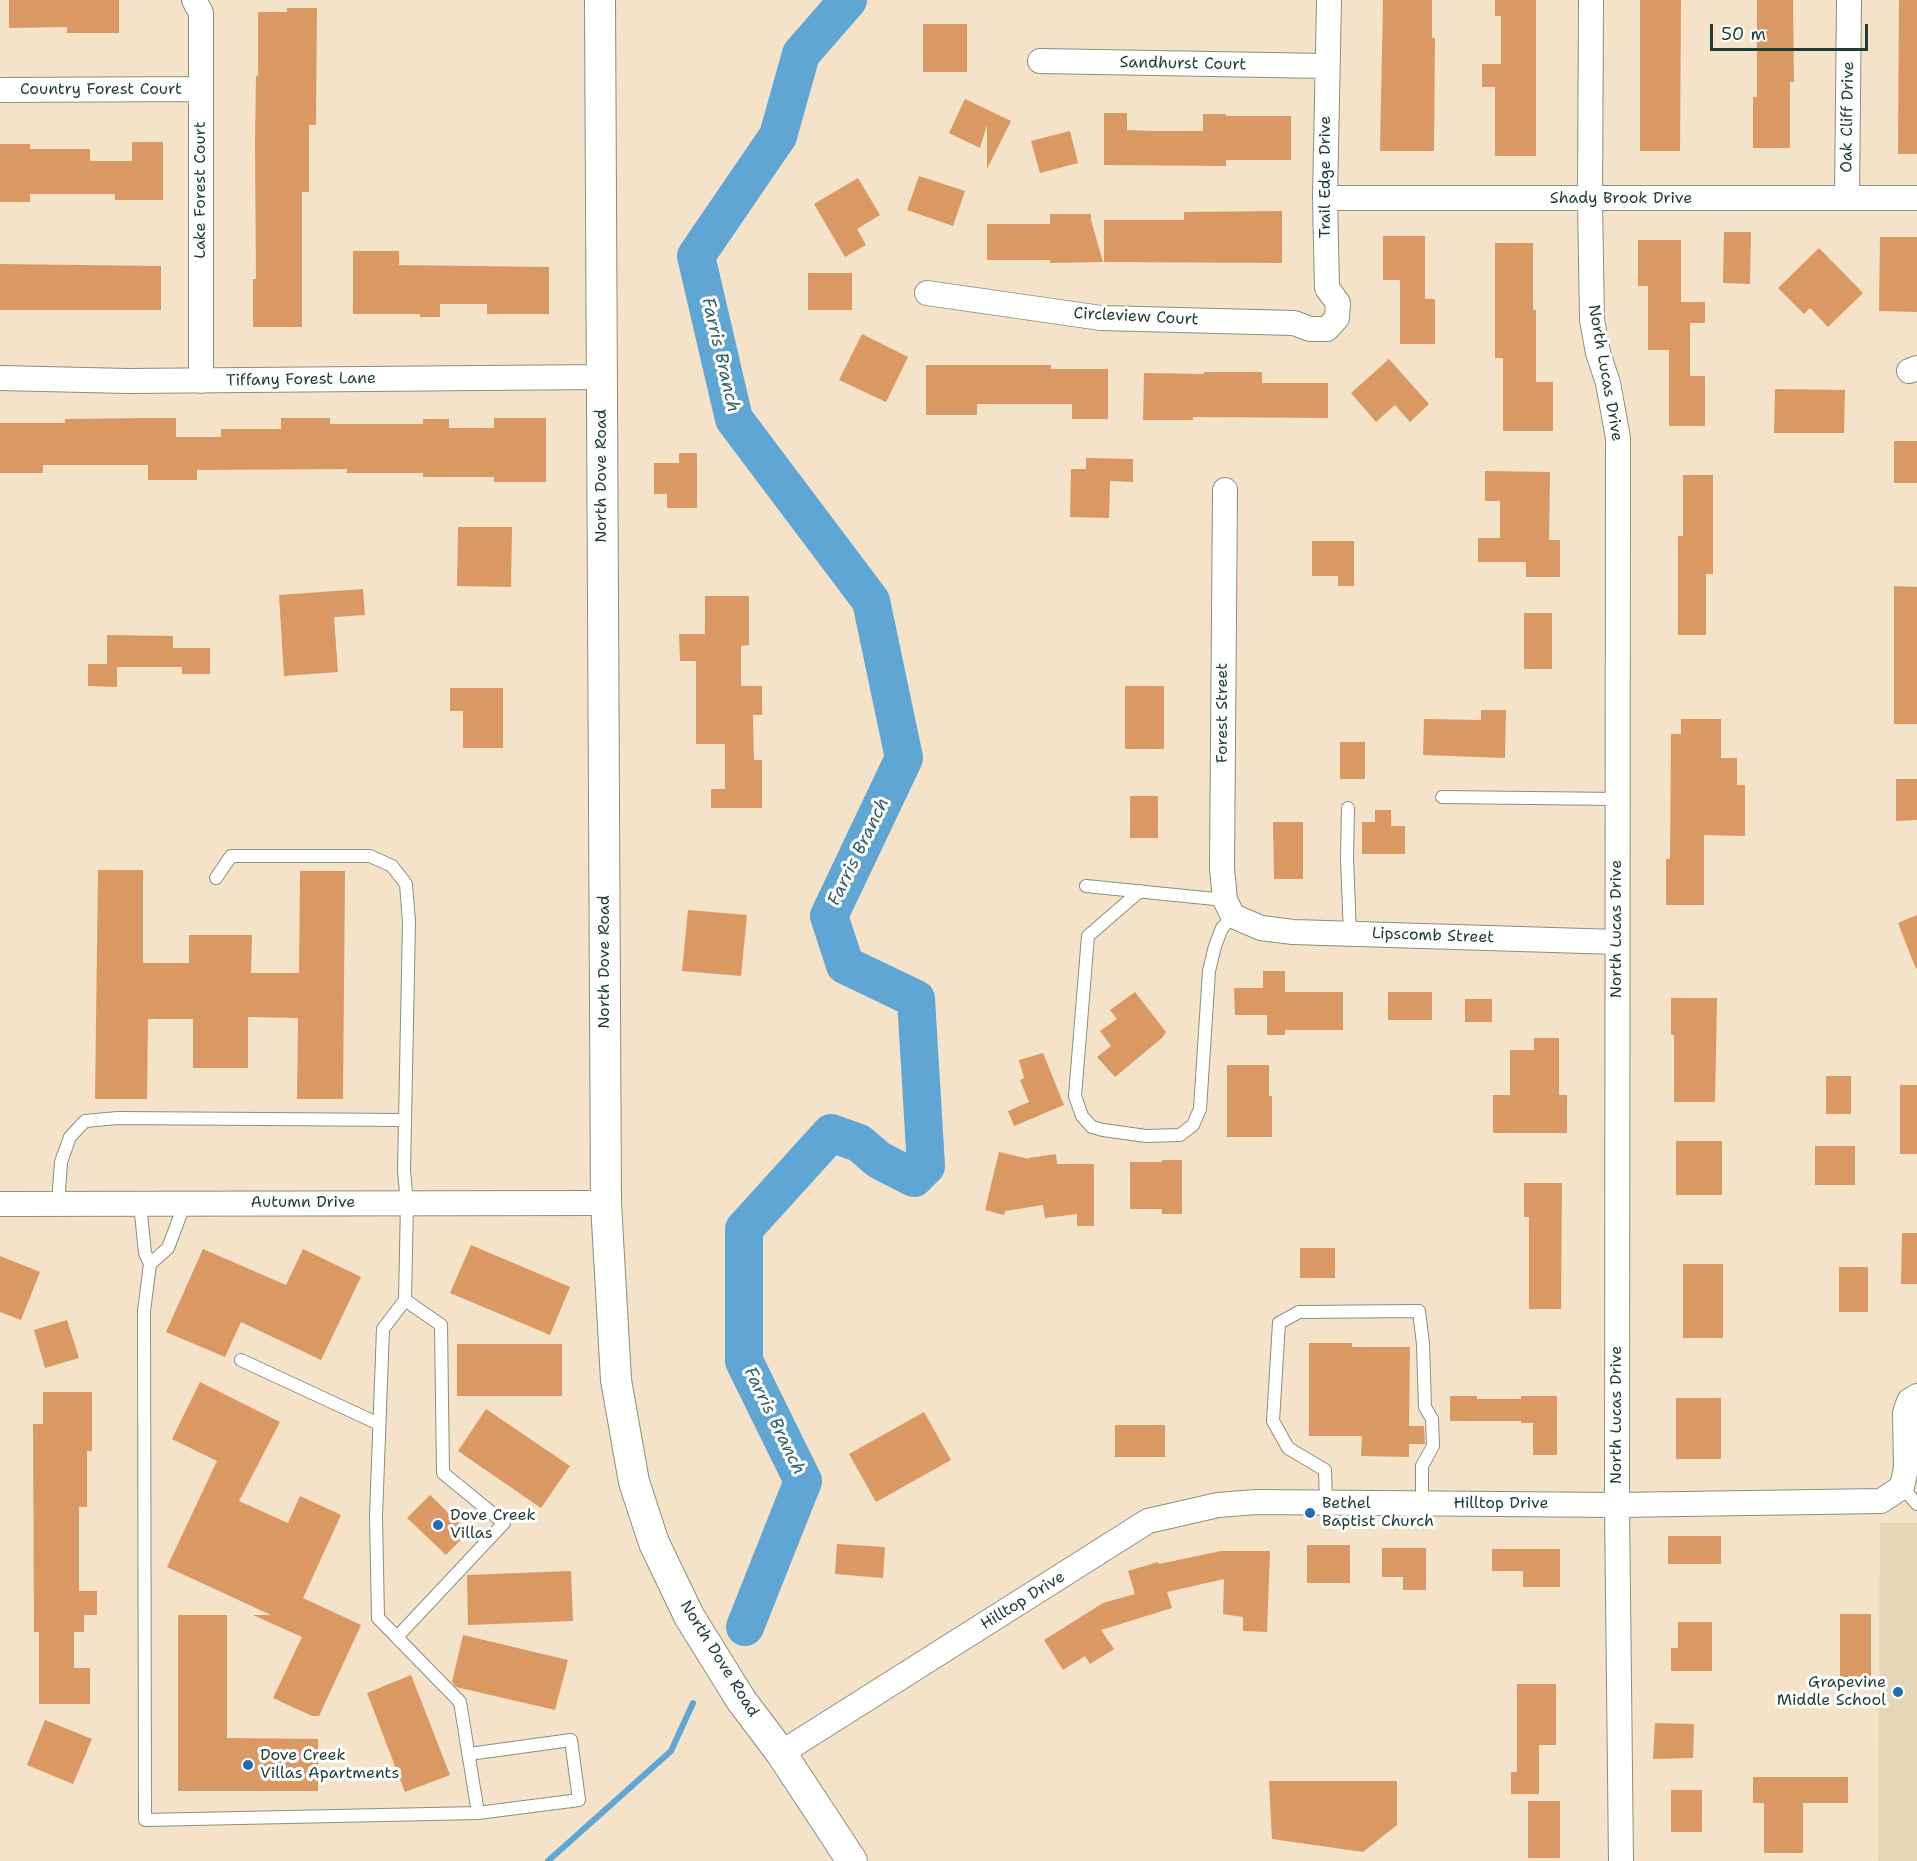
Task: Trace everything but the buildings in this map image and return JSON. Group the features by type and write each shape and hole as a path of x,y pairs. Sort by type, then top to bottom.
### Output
{"street":[{"name":"Lake Forest Court","path":"194,0 201,13 201,381"},
{"name":"North Dove Road","path":"600,0 606,1203 616,1380 634,1482 654,1543 689,1616 741,1700 781,1753 852,1861"},
{"name":"Trail Edge Drive","path":"1310,329 1327,329 1338,318 1338,303 1327,288 1325,198 1329,0"},
{"name":"North Lucas Drive","path":"1591,0 1592,320 1598,353 1608,383 1618,438 1617,1504 1621,1861"},
{"name":"Oak Cliff Drive","path":"1847,198 1849,0"},
{"name":"Sandhurst Court","path":"1040,62 1326,66"},
{"name":"Country Forest Court","path":"0,90 201,89"},
{"name":"Shady Brook Drive","path":"1325,198 1590,200 1917,198"},
{"name":"Circleview Court","path":"927,293 1101,318 1294,323 1310,329"},
{"name":"Tiffany Forest Lane","path":"0,378 201,381 602,376"},
{"name":"Forest Street","path":"1225,490 1222,868 1236,913"},
{"name":"Lipscomb Street","path":"1236,913 1261,928 1293,932 1617,942"},
{"name":"Autumn Drive","path":"0,1204 606,1203"},
{"name":"Hilltop Drive","path":"781,1753 1148,1521 1218,1504 1256,1502 1617,1504 1881,1501 1910,1496 1906,1468 1905,1413 1909,1401 1917,1396"}],"lane":[{"path":"1442,797 1617,799"},
{"path":"1348,808 1350,934"},
{"path":"216,878 231,856 370,856 392,866 406,884 409,922 404,1171 407,1203 405,1300 383,1329 376,1516 378,1618 460,1702 478,1813"},
{"path":"1086,886 1140,891 1236,913"},
{"path":"1140,891 1088,936 1075,1096 1082,1116 1092,1127 1103,1131 1146,1136 1180,1135 1193,1125 1200,1109 1209,971 1222,928 1236,913"},
{"path":"58,1204 61,1162 70,1137 85,1121 118,1118 405,1120"},
{"path":"150,1264 168,1248 186,1203"},
{"path":"141,1204 145,1253 150,1264 144,1311 146,1820 478,1813 579,1800 571,1740 469,1754"},
{"path":"397,1637 504,1523 444,1473 441,1325 405,1300"},
{"path":"1326,1502 1324,1470 1288,1448 1273,1421 1279,1323 1299,1312 1419,1311 1425,1407 1432,1419 1433,1446 1422,1466 1422,1503"},
{"path":"241,1360 379,1424"}],"shaded area":[{"name":"Grapevine Middle School","path":"1880,1523 1917,1523 1917,1861 1878,1861"}],"waterway":[{"name":"Farris Branch","path":"745,1627 803,1481 744,1361 744,1229 831,1133 859,1143 879,1160 914,1178 926,1166 916,999 845,965 829,916 904,758 871,601 734,419 696,256 778,136 801,54 848,0"},
{"name":"Farris Branch","path":"548,1861 671,1751 693,1703"}],"place":[{"name":"Bethel Baptist Church","path":"1310,1513"},
{"name":"Dove Creek Villas","path":"438,1525"},
{"name":"Grapevine Middle School","path":"1898,1692"},
{"name":"Dove Creek Villas Apartments","path":"248,1765"}]}
